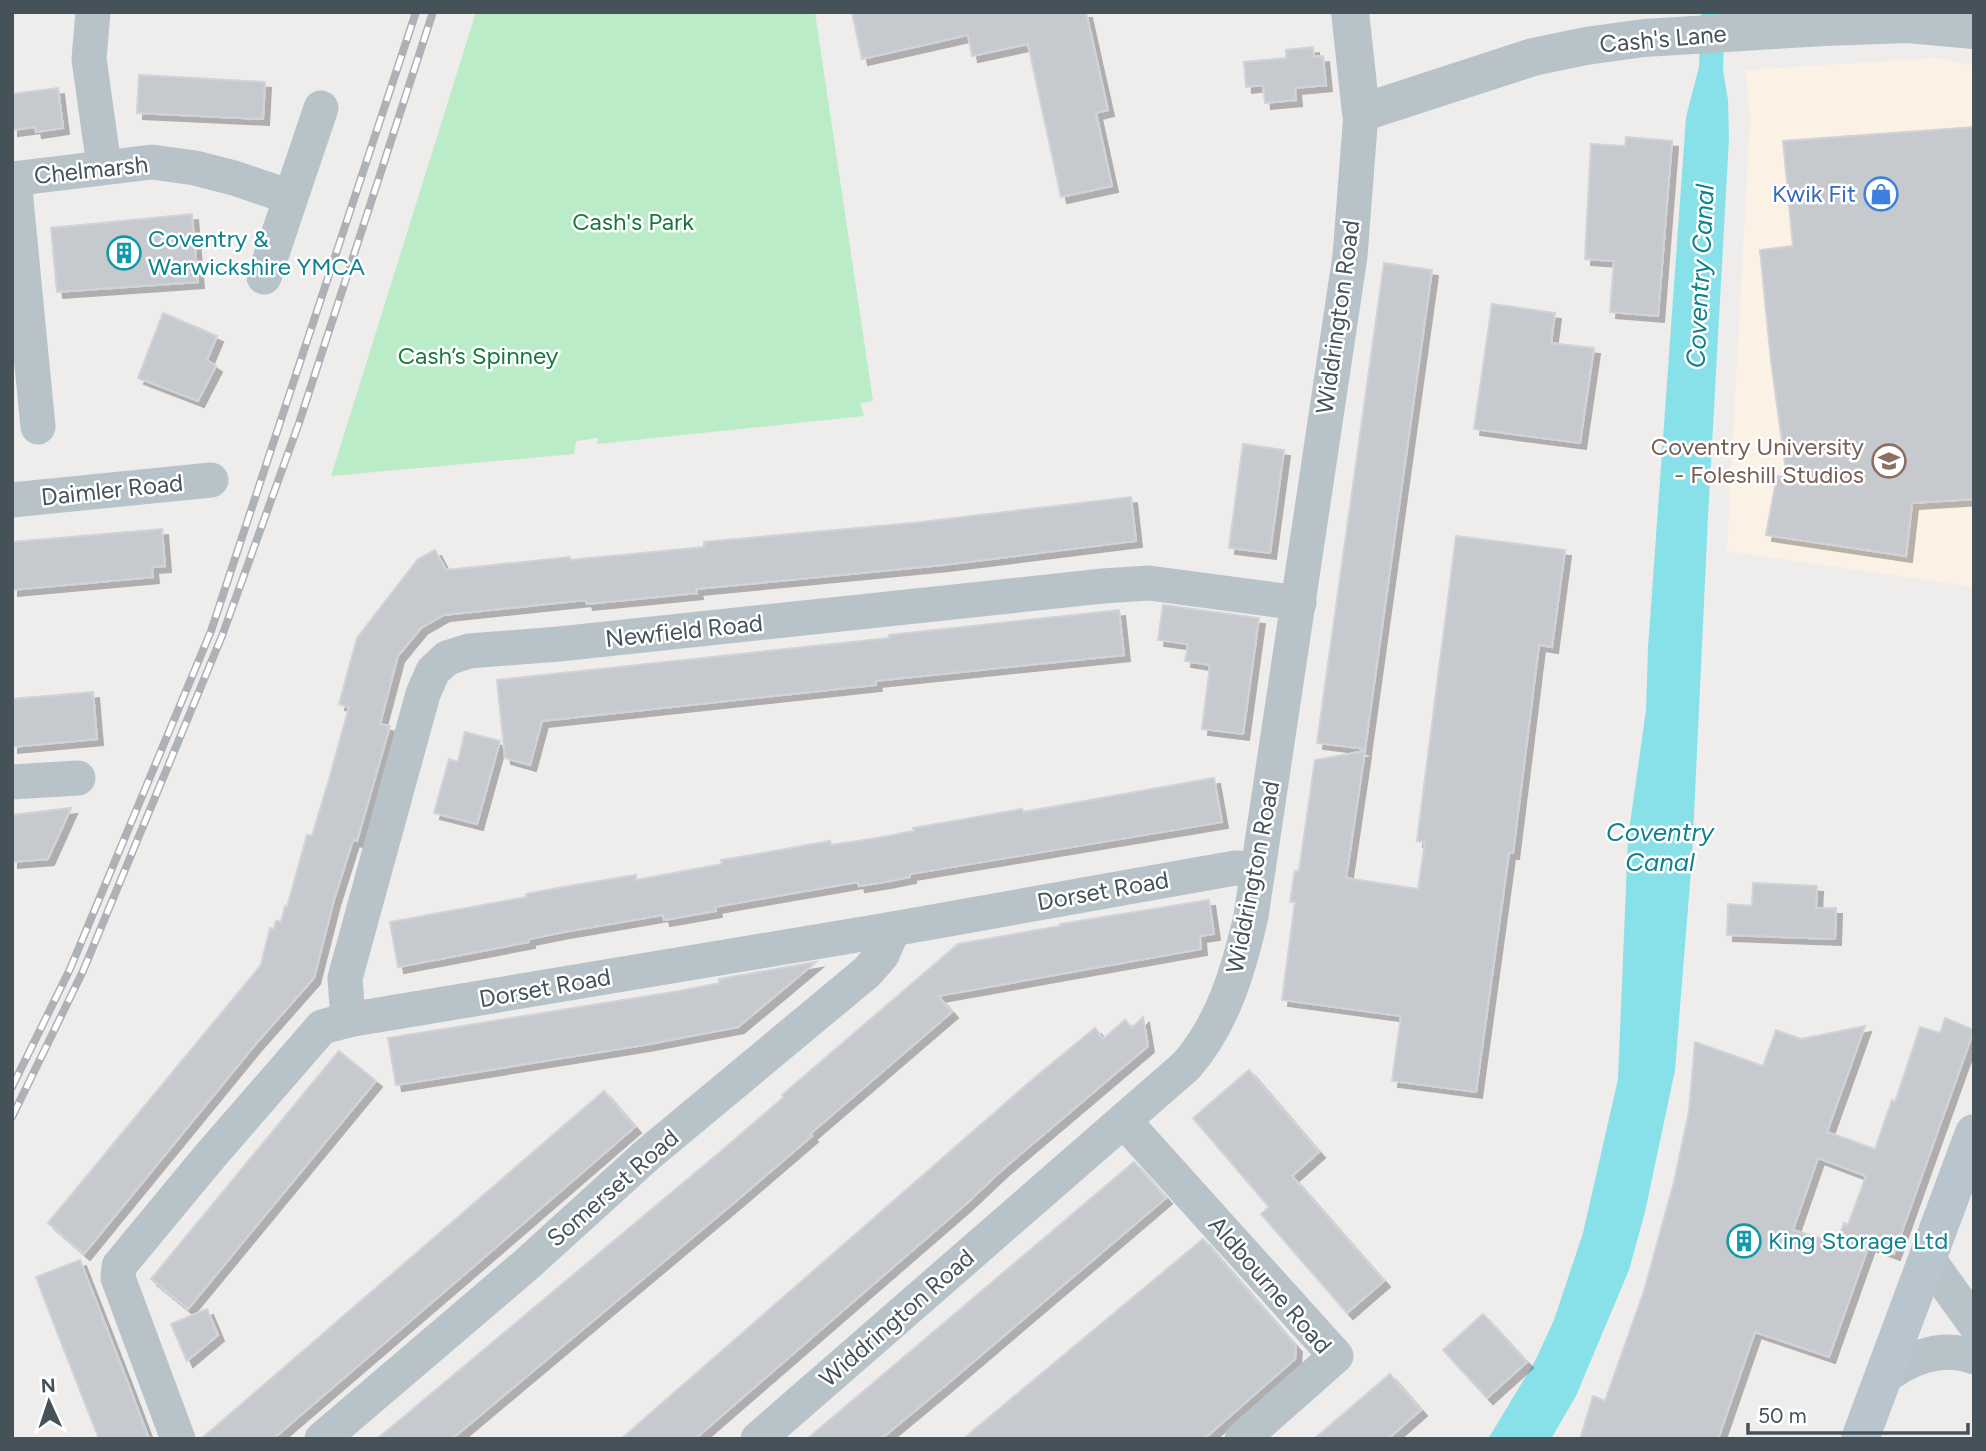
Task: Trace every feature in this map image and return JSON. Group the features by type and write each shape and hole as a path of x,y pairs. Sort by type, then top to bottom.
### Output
{"main road":[{"path":"1860,1439 1974,1133"}],"street":[{"path":"93,12 89,59 104,166"},
{"path":"1350,12 1361,113"},
{"name":"Cash's Lane","path":"1361,113 1533,57 1644,38 1908,24 1974,30"},
{"path":"264,277 321,107"},
{"name":"Widdrington Road","path":"758,1439 1125,1122 1186,1066 1207,1039 1222,1011 1243,950 1258,869 1350,256 1361,113"},
{"name":"Chelmarsh","path":"13,179 152,162 234,178 290,197"},
{"path":"13,179 38,427"},
{"name":"Daimler Road","path":"12,500 211,480"},
{"name":"Newfield Road","path":"348,1020 345,978 400,775 423,694 433,671 447,658 469,651 559,644 1103,586 1150,583 1299,603"},
{"path":"12,782 78,778"},
{"name":"Dorset Road","path":"178,1439 118,1278 119,1266 322,1027 348,1020 893,929 1235,868 1258,869"},
{"name":"Somerset Road","path":"322,1439 527,1264 647,1155 867,972 881,955 893,929"},
{"name":"Aldbourne Road","path":"1125,1122 1336,1356 1242,1439"},
{"path":"1928,1259 1974,1323"},
{"path":"1881,1380 1895,1368 1913,1359 1935,1353 1974,1357"}],"shaded area":[{"path":"1936,58 1974,66 1974,587 1727,551 1750,118 1746,70"}],"green space":[{"name":"Cash's Park","path":"476,12 815,12 873,401 860,403 864,416 597,444 598,438 576,441 574,454 331,476"}],"water":[{"name":"Coventry Canal","path":"1701,12 1725,12 1723,70 1728,100 1729,138 1692,858 1675,1070 1645,1212 1629,1270 1576,1396 1551,1439 1488,1439 1535,1361 1554,1320 1583,1233 1618,1079 1628,838 1646,710 1648,648 1686,117 1699,67"}],"building":[{"path":"852,12 1086,12 1108,110 1096,113 1112,186 1061,197 1028,44 972,56 968,35 862,59"},
{"path":"1313,47 1314,57 1323,56 1326,85 1295,88 1296,100 1265,103 1263,85 1246,87 1244,62 1286,58 1286,50"},
{"path":"139,75 265,82 263,119 137,113"},
{"path":"58,88 63,128 36,132 35,127 12,130 12,94"},
{"path":"1974,127 1974,499 1912,503 1906,556 1766,535 1777,476 1787,478 1771,361 1760,250 1793,246 1783,141"},
{"path":"1626,137 1672,141 1658,316 1610,312 1614,261 1585,259 1591,144 1625,146"},
{"name":"Coventry & Warwickshire YMCA","path":"192,214 198,282 57,292 51,228"},
{"path":"1384,263 1432,270 1365,749 1317,743"},
{"path":"1492,304 1555,313 1551,343 1594,348 1580,443 1474,429"},
{"path":"163,313 217,336 207,360 216,366 198,401 138,378"},
{"path":"1243,444 1284,450 1270,553 1229,548"},
{"path":"1131,497 1136,541 943,565 696,589 697,593 587,604 586,600 444,615 421,628 398,656 380,724 390,726 357,841 353,840 334,900 314,978 254,1046 84,1254 48,1223 261,965 270,928 274,929 276,921 281,922 285,906 287,907 307,835 312,836 330,776 349,707 339,704 357,638 418,559 435,550 446,570 570,557 570,560 704,547 704,542 913,523"},
{"path":"162,529 165,566 152,567 153,577 12,590 12,542"},
{"path":"1456,536 1565,550 1552,647 1539,645 1513,853 1509,853 1476,1092 1392,1081 1401,1016 1282,1000 1295,902 1290,902 1295,871 1299,871 1315,760 1365,751 1346,878 1418,889 1425,842 1417,841"},
{"path":"1163,605 1259,618 1243,734 1202,729 1210,665 1185,661 1188,644 1158,640"},
{"path":"1119,610 1124,655 875,681 876,685 542,721 530,765 505,758 497,680 889,638 889,635"},
{"path":"93,692 97,739 12,747 12,699"},
{"path":"465,732 500,741 477,824 434,813 449,759 458,762"},
{"path":"1214,778 1222,822 910,874 910,877 885,882 859,886 858,882 783,895 715,907 716,911 664,920 663,915 564,932 529,939 529,942 398,967 390,922 527,897 526,894 558,888 636,875 636,880 722,864 721,860 830,841 831,845 877,838 914,831 913,828 1022,809 1023,812"},
{"path":"71,808 48,859 12,862 12,815"},
{"path":"1753,883 1817,886 1816,908 1836,908 1835,939 1727,935 1728,904 1752,906"},
{"path":"1209,900 1214,934 1200,936 1201,949 938,996 952,1012 735,1202 452,1439 377,1439 720,1152 784,1097 782,1095 958,944"},
{"path":"816,962 738,1027 396,1085 388,1038 679,991 720,983 719,979"},
{"path":"1143,1017 1148,1046 695,1439 621,1439 1095,1028 1103,1039 1125,1020 1132,1028"},
{"name":"King Storage Ltd","path":"1945,1018 1974,1030 1894,1254 1869,1245 1829,1357 1755,1332 1718,1439 1580,1439 1593,1396 1605,1401 1644,1291 1674,1182 1689,1111 1695,1042 1763,1066 1776,1030 1801,1039 1865,1026 1827,1132 1875,1149 1892,1100 1895,1102 1920,1027 1940,1033","holes":["1818,1158 1866,1176 1848,1225 1844,1223 1837,1243 1793,1230"]},
{"path":"339,1051 376,1081 188,1309 151,1279"},
{"path":"1249,1070 1319,1152 1292,1176 1384,1281 1347,1313 1261,1214 1269,1207 1193,1118"},
{"path":"604,1091 635,1127 465,1274 273,1439 201,1439"},
{"path":"1134,1162 1166,1198 945,1386 881,1439 807,1439"},
{"path":"1203,1239 1296,1346 1295,1359 1204,1439 963,1439"},
{"path":"80,1260 149,1439 99,1439 55,1327 36,1277"},
{"path":"207,1309 218,1335 187,1361 171,1324"},
{"path":"1483,1314 1527,1362 1487,1398 1443,1350"},
{"path":"1390,1374 1421,1410 1388,1439 1314,1439"}],"railway":[{"path":"12,1087 70,969 211,631 416,12"},
{"path":"12,1117 83,971 222,636 299,423 433,12"}],"place":[{"name":"Kwik Fit","path":"1881,194"},
{"name":"Coventry & Warwickshire YMCA","path":"124,253"},
{"name":"Coventry University - Foleshill Studios","path":"1889,461"},
{"name":"King Storage Ltd","path":"1744,1241"}],"park label":[{"name":"Cash’s Spinney","path":"478,356"}]}
